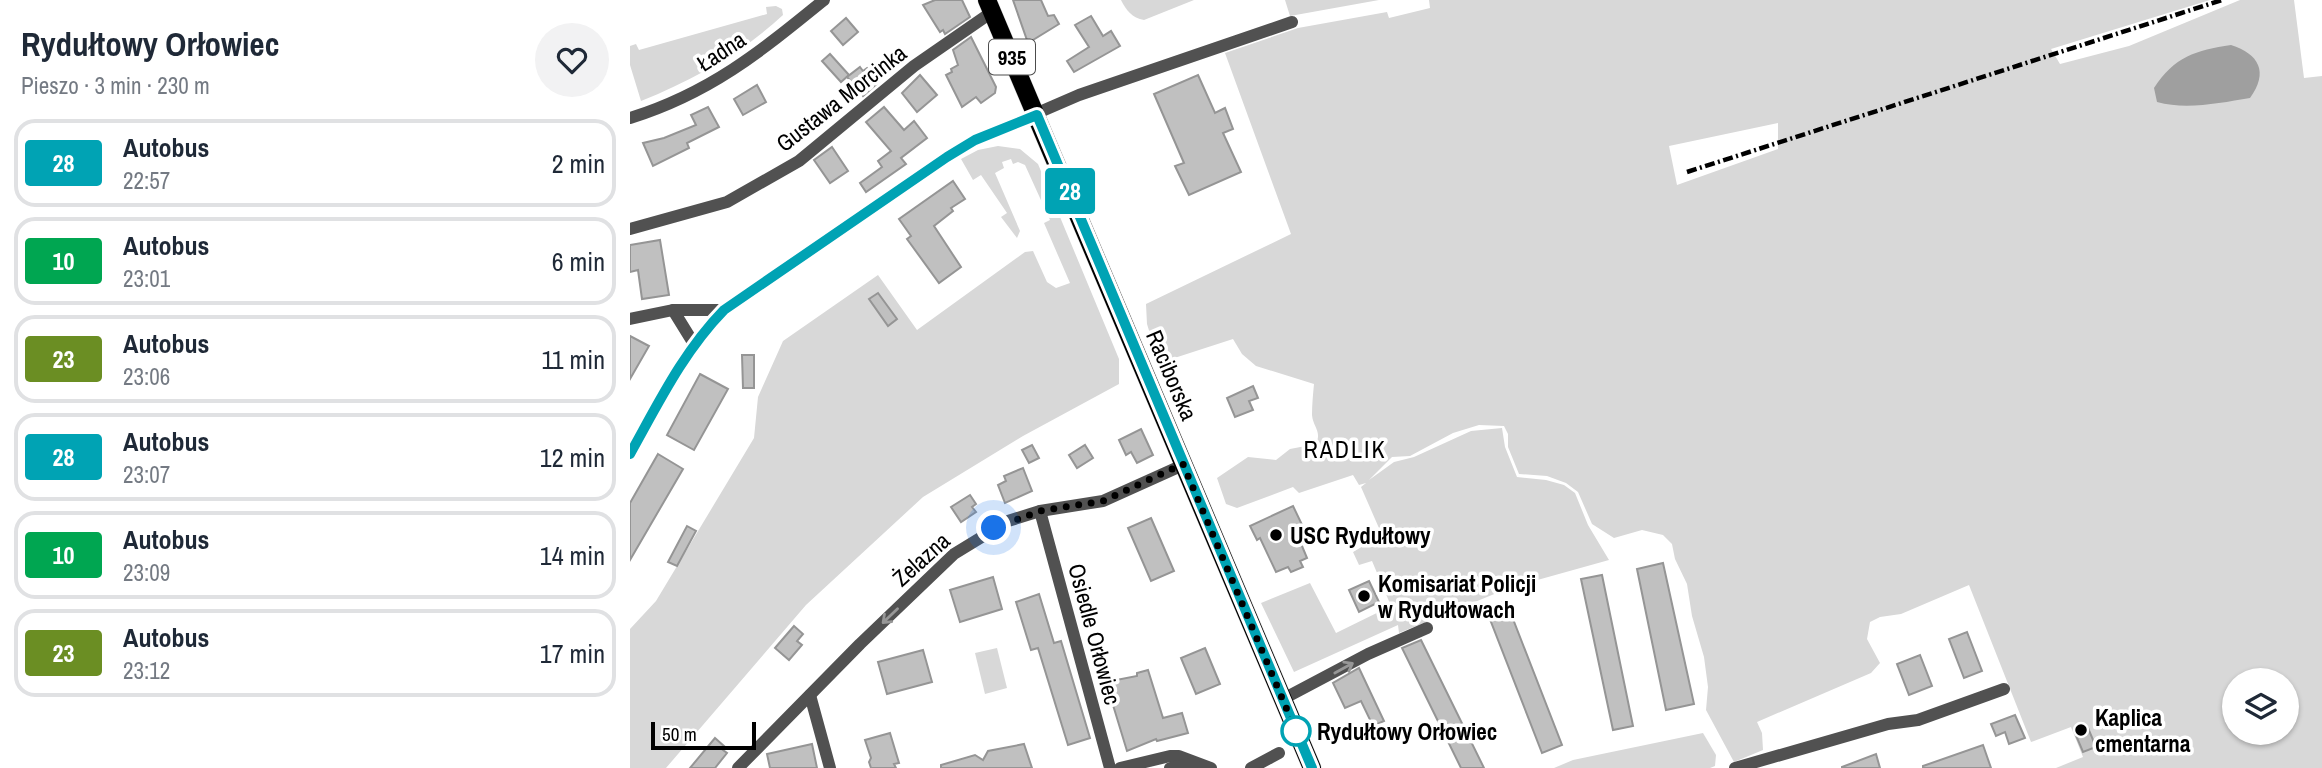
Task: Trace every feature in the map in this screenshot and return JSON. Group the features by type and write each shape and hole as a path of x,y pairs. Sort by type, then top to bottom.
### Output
{"main road":[{"name":"Raciborska","path":"990,6 1312,768"}],"street":[{"name":"Ładna","path":"630,118 679,100 722,78 759,53 824,0"},
{"name":"Gustawa Morcinka","path":"630,229 727,202 799,161 990,6"},
{"path":"630,454 680,364 724,310 947,157 975,140 1079,95 1292,22"},
{"path":"630,319 673,310 724,310"},
{"path":"673,310 694,344"},
{"name":"Żelazna","path":"738,768 954,554 1001,524 1040,511 1103,501 1183,464"},
{"name":"Osiedle Orłowiec","path":"1040,511 1111,768"},
{"path":"1283,699 1368,654 1427,628"},
{"path":"1735,768 1888,724 1918,720 2004,689"},
{"path":"810,695 830,768"},
{"path":"1251,768 1279,753"},
{"path":"1120,768 1170,756 1179,756 1211,768"},
{"path":"1170,768 1196,763"}],"shaded area":[{"path":"1121,0 1194,0 1144,20 1130,13"},
{"path":"1285,0 1379,0 1290,16"},
{"path":"1429,0 2210,0 2051,49 2060,64 2129,46 2240,0 2294,0 2304,78 2322,76 2322,768 2056,768 2083,757 2071,727 2031,742 1969,585 1901,614 1880,617 1870,622 1867,639 1880,663 1871,673 1757,722 1762,733 1763,750 1734,762 1706,710 1708,687 1704,657 1692,616 1687,584 1675,559 1672,544 1663,535 1642,530 1614,538 1592,524 1578,492 1566,483 1547,476 1519,474 1508,447 1508,434 1504,426 1479,425 1453,433 1410,456 1392,457 1369,480 1394,462 1414,457 1471,431 1502,428 1505,447 1517,477 1546,480 1564,485 1575,493 1588,525 1609,560 1509,588 1399,633 1398,625 1294,672 1261,603 1310,583 1336,633 1391,606 1372,561 1359,565 1353,552 1382,535 1361,487 1366,483 1359,485 1353,475 1299,493 1293,487 1237,508 1226,504 1217,478 1248,457 1276,460 1290,449 1316,444 1318,432 1312,415 1314,384 1256,366 1242,354 1233,339 1159,363 1147,324 1146,304 1291,234 1225,53 1298,28 1387,12 1389,18 1430,8","holes":["1778,123 1778,149 1677,185 1669,146"]},
{"path":"776,6 782,9 783,15 733,54 698,75 641,101 630,65 630,46 636,44 639,50 767,14 766,7"},
{"path":"2231,45 2248,53 2258,65 2259,80 2250,98 2191,106 2157,102 2154,88 2178,62 2207,49"},
{"path":"998,146 1020,149 1038,164 1119,359 1119,384 1023,436 923,497 806,605 666,768 630,768 630,629 656,601 754,438 758,397 783,341 878,275 917,330 1025,252 1033,251 1047,282 1056,288 1070,283 1044,223 1050,220 1025,165 1018,162 1013,164 1011,159 1002,162 1004,168 995,173 1020,231 1017,238 1001,217 1007,213 981,175 973,180 961,159 978,150"},
{"path":"997,648 1007,688 985,694 975,653"},
{"path":"1703,733 1716,755 1715,766 1710,768 1554,768 1573,760"}],"building":[{"path":"935,0 962,0 970,17 945,34 943,30 940,32 923,5"},
{"path":"1013,0 1041,0 1048,16 1054,15 1059,24 1028,43"},
{"path":"1091,16 1103,36 1111,31 1120,46 1074,72 1067,61 1089,47 1075,25"},
{"path":"846,18 858,32 843,45 831,31"},
{"path":"971,37 996,87 995,93 981,103 976,97 962,107 946,75 958,65 953,50"},
{"path":"830,54 849,75 841,82 822,61"},
{"path":"860,67 863,71 867,68 879,82 863,96 847,77"},
{"path":"920,75 937,95 917,112 902,93"},
{"path":"1198,75 1215,113 1225,108 1233,129 1223,133 1241,172 1189,195 1175,166 1184,163 1154,94"},
{"path":"757,85 766,102 743,115 734,99"},
{"path":"708,107 719,127 687,143 689,148 653,166 643,143 696,125 691,115"},
{"path":"884,107 904,130 914,121 927,138 901,158 906,164 866,192 860,183 882,167 878,161 891,151 866,122"},
{"path":"832,147 848,171 830,183 814,160"},
{"path":"953,181 965,199 951,208 953,211 934,226 961,267 939,283 907,239 911,236 899,219"},
{"path":"660,240 669,295 642,299 638,270 630,272 630,245"},
{"path":"878,293 897,319 888,326 869,299"},
{"path":"630,336 649,346 630,379"},
{"path":"742,355 754,355 754,388 743,388"},
{"path":"700,374 728,389 694,450 667,435"},
{"path":"1253,386 1258,398 1249,401 1253,410 1235,417 1227,398"},
{"path":"1141,429 1153,455 1137,463 1131,452 1126,455 1119,440"},
{"path":"1032,445 1039,458 1029,463 1022,450"},
{"path":"1085,445 1093,458 1077,468 1069,455"},
{"path":"658,454 683,469 630,560 630,503"},
{"path":"1023,468 1032,491 1005,503 998,485 1006,481 1004,476"},
{"path":"970,495 976,504 972,507 976,512 961,522 951,507"},
{"path":"1293,506 1305,531 1297,534 1307,558 1300,561 1303,567 1291,572 1288,567 1276,572 1260,538 1257,540 1250,526"},
{"path":"1151,518 1174,571 1151,581 1128,528"},
{"path":"687,526 696,531 677,566 668,562"},
{"path":"1663,563 1694,704 1666,710 1637,569"},
{"path":"1602,575 1633,726 1613,730 1581,579"},
{"path":"993,577 1002,609 960,622 950,590"},
{"name":"Komisariat Policji w Rydułtowach","path":"1369,581 1379,602 1359,612 1349,590"},
{"path":"1039,594 1054,643 1061,641 1090,738 1068,745 1038,648 1031,650 1016,602"},
{"path":"1506,601 1562,745 1542,753 1486,609"},
{"path":"794,626 803,634 797,641 802,645 789,660 775,648"},
{"path":"1967,632 1982,671 1964,678 1949,639"},
{"path":"1421,640 1484,768 1461,768 1402,648"},
{"path":"1205,648 1220,684 1196,694 1181,658"},
{"path":"923,650 932,682 887,694 878,662"},
{"path":"1920,655 1932,686 1909,695 1897,664"},
{"path":"1359,668 1384,721 1373,726 1361,701 1345,708 1333,683"},
{"path":"1148,670 1163,718 1182,713 1188,733 1157,741 1156,739 1127,751 1106,682 1137,676 1137,673"},
{"path":"2015,715 2025,738 2009,744 2005,732 1996,736 1991,724"},
{"path":"2088,728 2096,747 2083,752 2075,733"},
{"path":"890,733 899,763 894,764 896,768 871,768 865,740"},
{"path":"715,738 725,747 723,750 727,753 715,768 690,768"},
{"path":"812,744 817,768 770,768 767,754"},
{"path":"1024,744 1032,768 941,768 941,765 975,755 983,760 988,751"},
{"path":"1983,745 1991,768 1923,768 1923,766"},
{"path":"1876,754 1880,768 1842,768 1842,767"}],"railway":[{"path":"1687,172 2222,0"}],"bus line":[{"name":"28","path":"630,454 680,364 709,325 724,310 947,157 975,140 1037,115 1312,768"}],"place":[{"name":"USC Rydułtowy","path":"1276,535"},
{"name":"Komisariat Policji w Rydułtowach","path":"1364,596"},
{"name":"Kaplica cmentarna","path":"2081,730"},
{"name":"Rydułtowy Orłowiec","path":"1296,731"}],"district":[{"name":"RADLIK","path":"1345,449"}],"route":[{"path":"994,528 1040,511 1103,501 1183,464 1296,731"}]}
